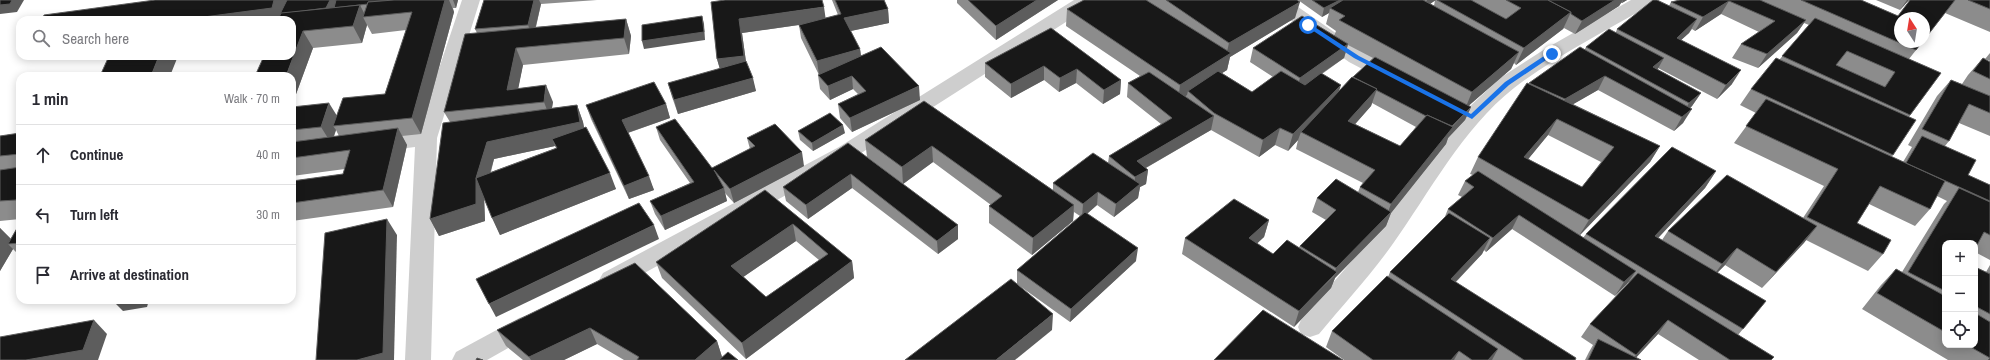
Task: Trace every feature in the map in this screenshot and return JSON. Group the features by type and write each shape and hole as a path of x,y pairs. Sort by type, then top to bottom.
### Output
{"street":[{"path":"418,360 426,138 471,0"},
{"path":"590,291 847,152 1087,0"},
{"path":"1275,0 1356,57 1407,84"},
{"path":"1310,327 1383,240 1435,165 1472,116 1507,83 1552,54 1645,0"},
{"path":"1452,107 1472,116"},
{"path":"358,146 426,138"},
{"path":"464,360 548,314"}],"building":[{"path":"0,0 12,0 10,4 0,5"},
{"path":"155,0 274,0 272,8 211,16 44,15"},
{"path":"287,0 330,0 326,8 280,14"},
{"path":"336,0 394,0 368,2 368,4 334,8"},
{"path":"394,0 445,0 412,118 333,126 343,98 385,94 412,12 363,17 368,2"},
{"path":"484,0 534,0 528,25 475,29"},
{"path":"725,0 822,0 824,7 739,19 744,56 717,59 711,2"},
{"path":"835,0 884,0 888,9 844,18 860,49 817,61 799,25 841,14"},
{"path":"968,0 1037,0 996,26"},
{"path":"1084,0 1146,0 1231,53 1180,85 1067,9"},
{"path":"1166,0 1297,0 1300,2 1229,43"},
{"path":"1312,0 1340,0 1324,8"},
{"path":"1343,0 1423,0 1519,52 1472,92 1339,20 1345,16 1330,8"},
{"path":"1437,0 1471,0 1506,19 1521,8 1506,0 1548,0 1571,12 1524,48"},
{"path":"1548,0 1615,0 1582,21 1571,14 1571,12"},
{"path":"1653,0 1657,0 1697,19 1677,38 1741,70 1726,85 1617,29"},
{"path":"1680,0 1760,0 1806,20 1767,54 1741,44 1775,21 1729,1 1703,17 1671,2"},
{"path":"1801,0 1861,0 1894,14 1894,40"},
{"path":"1910,0 1955,0 1930,32 1930,12 1901,12"},
{"path":"1968,0 1990,0 1990,9"},
{"path":"360,5 353,26 303,31 296,50 296,16 280,16 281,13"},
{"path":"702,16 704,32 642,41 642,25"},
{"path":"1302,16 1348,44 1300,78 1253,48"},
{"path":"1815,18 1941,73 1910,115 1782,56","holes":["1847,51 1895,72 1885,87 1836,65"]},
{"path":"626,19 624,38 516,48 507,90 546,85 544,102 444,112 465,34"},
{"path":"1051,28 1121,80 1104,90 1077,69 1060,78 1044,66 1011,84 985,63"},
{"path":"1609,29 1664,58 1653,67 1701,93 1689,103 1586,47"},
{"path":"881,47 919,86 850,118 838,104 866,91 852,76 828,86 818,75"},
{"path":"1580,47 1692,109 1682,117 1605,76 1565,99 1529,83"},
{"path":"1375,57 1471,107 1452,126 1427,115 1426,116 1353,77"},
{"path":"1776,58 1916,120 1893,155 1751,89"},
{"path":"1983,58 1990,62 1990,79 1973,71"},
{"path":"107,60 157,60 153,72 102,72"},
{"path":"262,60 292,60 288,72 257,72"},
{"path":"746,61 753,78 674,100 668,83"},
{"path":"1218,71 1252,92 1281,71 1305,85 1321,73 1341,85 1293,134 1280,128 1263,140 1214,113 1188,91"},
{"path":"1149,72 1214,116 1137,161 1148,170 1135,177 1109,156 1172,118 1128,83"},
{"path":"1352,77 1377,89 1348,121 1400,146 1427,115 1453,127 1391,204 1360,187 1375,170 1301,132"},
{"path":"1951,80 1990,96 1990,113 1969,104 1949,141 1922,129"},
{"path":"654,82 666,104 622,120 649,176 624,186 586,105"},
{"path":"1527,83 1660,146 1589,220 1478,157","holes":["1557,119 1614,147 1582,187 1524,157"]},
{"path":"1766,99 1945,181 1930,209 1880,186 1857,223 1891,240 1883,254 1807,217 1838,169 1746,126"},
{"path":"924,101 1074,205 1033,238 989,206 1002,196 932,146 902,167 865,140"},
{"path":"329,103 321,127 296,130 296,107"},
{"path":"577,105 580,122 487,142 476,178 476,204 430,219 443,123"},
{"path":"830,113 843,125 812,143 798,131"},
{"path":"675,119 712,168 755,146 747,138 775,124 802,152 730,189 714,170 724,188 661,216 650,201 694,182 656,127"},
{"path":"586,127 610,173 492,218 476,178 557,148 552,139"},
{"path":"398,128 383,190 296,202 296,180 343,174 350,150 296,157 296,141"},
{"path":"16,134 16,154 0,156 0,136"},
{"path":"1922,136 1976,160 1968,175 1990,185 1990,201 1906,163"},
{"path":"848,143 958,225 937,241 851,174 806,205 783,187"},
{"path":"1672,147 1716,171 1655,236 1766,301 1743,329 1586,234"},
{"path":"1093,153 1140,184 1116,204 1098,192 1083,204 1053,183"},
{"path":"16,168 16,200 0,201 0,170"},
{"path":"1478,171 1636,271 1624,282 1519,215 1493,238 1448,209 1474,187 1465,181"},
{"path":"1727,175 1817,226 1776,272 1737,248 1722,264 1668,231"},
{"path":"1336,179 1391,212 1336,268 1300,246 1336,210 1317,198"},
{"path":"1959,188 1990,202 1990,235 1984,232 1978,243 1978,240 1942,240 1942,289 1908,272"},
{"path":"765,190 852,261 742,343 656,262","holes":["793,224 828,254 766,297 731,266"]},
{"path":"1234,199 1269,220 1249,238 1273,254 1287,240 1337,272 1299,311 1185,238"},
{"path":"639,203 654,225 489,304 476,279"},
{"path":"1085,212 1138,248 1071,309 1017,270"},
{"path":"1449,213 1490,238 1451,279 1576,358 1575,360 1524,360 1390,272"},
{"path":"387,219 383,353 357,360 316,360 325,233"},
{"path":"16,230 16,243 8,244"},
{"path":"635,263 717,341 695,360 637,360 639,357 590,328 529,357 497,330"},
{"path":"1978,268 1990,274 1990,314 1978,308"},
{"path":"1896,269 1942,294 1942,330 1877,293"},
{"path":"1638,273 1774,357 1771,360 1730,360 1668,320 1636,355 1590,324"},
{"path":"1387,276 1498,349 1488,360 1472,360 1459,351 1451,360 1373,360 1332,331"},
{"path":"1011,279 1053,314 996,360 905,360"},
{"path":"1263,310 1343,360 1214,360"},
{"path":"1978,315 1990,322 1990,358 1972,348 1978,348"},
{"path":"94,320 83,350 26,360 0,360 0,337"},
{"path":"1598,339 1641,360 1588,360"},
{"path":"728,352 738,360 719,360"}],"route":[{"path":"1308,25 1356,57 1472,116 1507,83 1552,54"}]}
